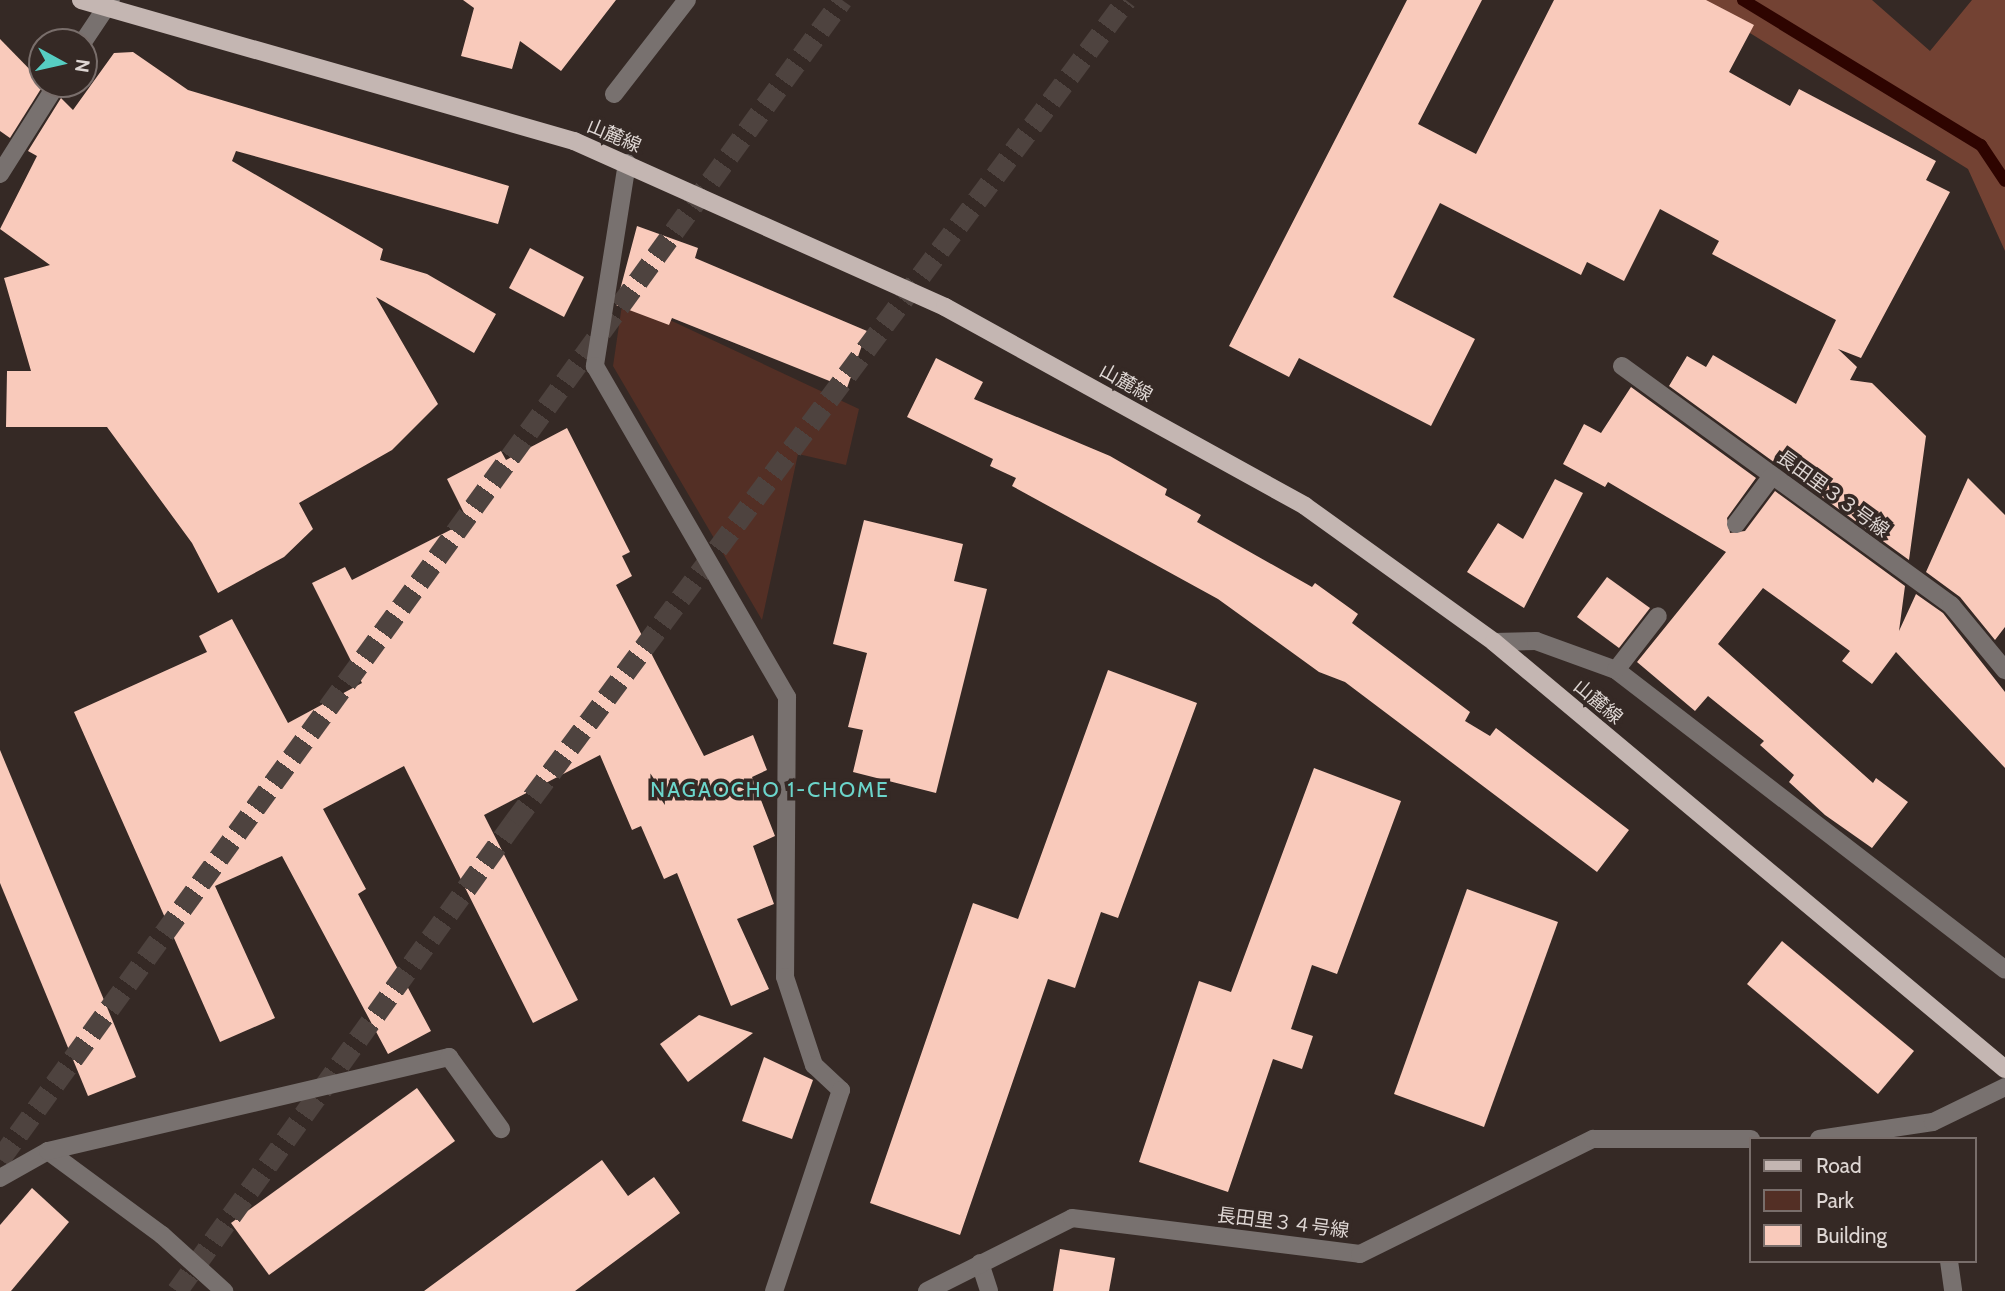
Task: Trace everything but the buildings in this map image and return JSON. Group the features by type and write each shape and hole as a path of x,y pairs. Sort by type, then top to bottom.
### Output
{"main road":[{"name":"山麓線","path":"81,0 108,3 574,141 945,307 1305,506 1494,642 2005,1069"}],"street":[{"path":"614,94 687,0"},
{"path":"92,28 108,3"},
{"path":"0,174 48,98"},
{"path":"627,163 595,366 787,698 785,977 814,1065 841,1090 774,1291"},
{"name":"長田里３３号線","path":"1622,366 1951,605 2005,670"},
{"path":"1736,524 1772,476"},
{"path":"1616,670 1658,616"},
{"path":"1494,642 1536,641 1616,670 2005,970"},
{"path":"0,1178 48,1151 449,1056 501,1129"},
{"path":"1845,1137 1934,1130 2005,1087"},
{"name":"長田里３４号線","path":"927,1291 1072,1218 1360,1255 1593,1139 1750,1139"},
{"path":"48,1151 162,1235 224,1291"},
{"path":"980,1263 989,1291"},
{"path":"1949,1263 1953,1291"}],"green space":[{"path":"623,298 859,409 846,465 798,454 762,620 613,366"}],"shaded area":[{"path":"1697,0 1872,0 1930,51 1972,0 2005,0 2005,251 1968,169"}],"waterway":[{"path":"1743,0 1981,145 2005,181"}],"tunnel":[{"path":"0,1159 842,0"},
{"path":"177,1291 514,822 1126,0"}],"district":[{"name":"NAGAOCHO 1-CHOME","path":"770,790"}]}
